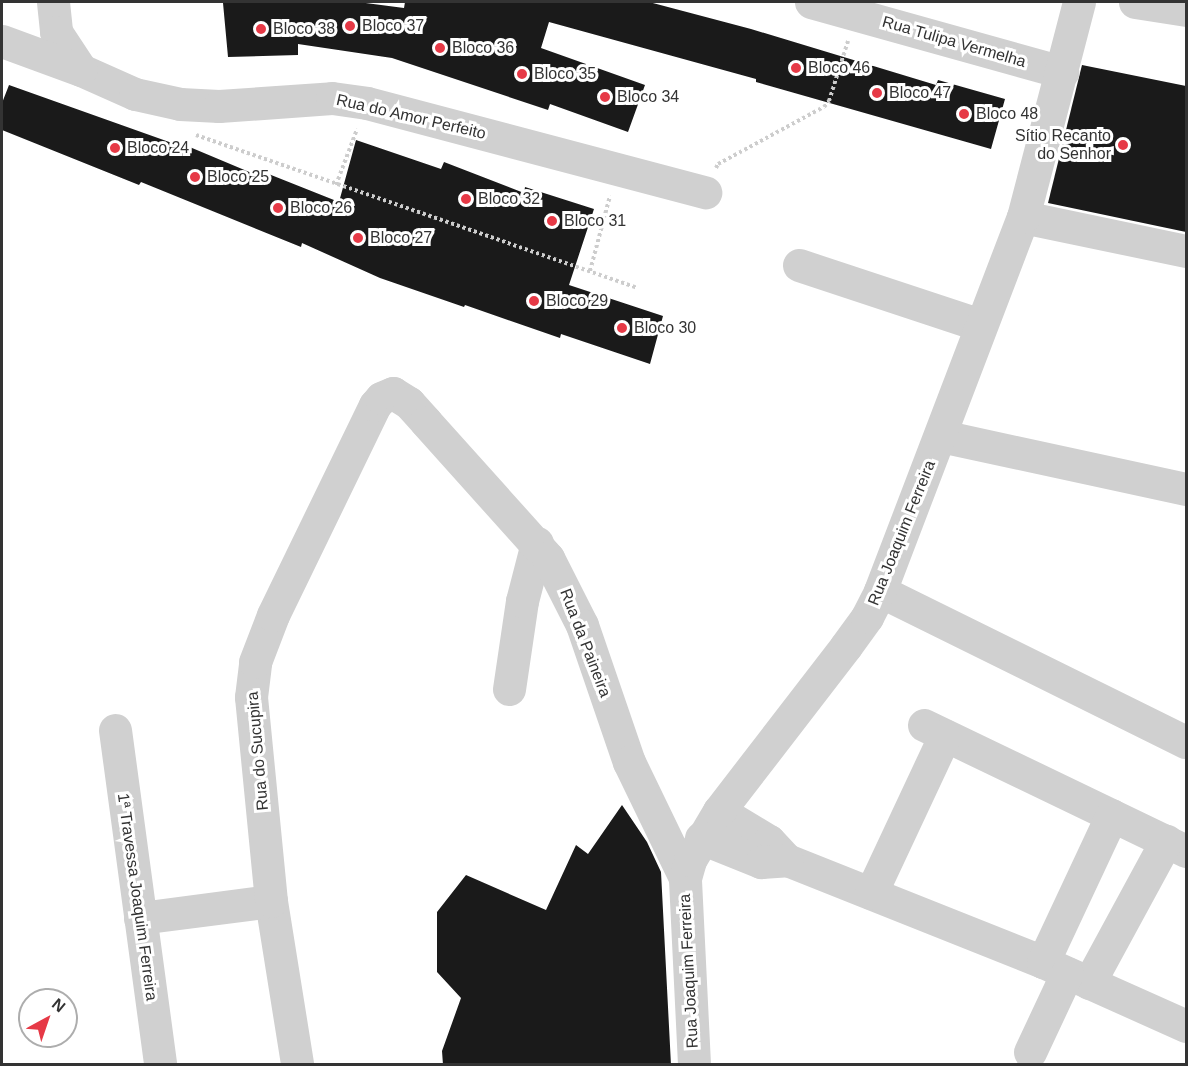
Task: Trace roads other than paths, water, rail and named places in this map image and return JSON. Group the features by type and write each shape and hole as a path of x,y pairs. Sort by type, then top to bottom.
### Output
{"street":[{"path":"53,2 56,32 81,70"},
{"name":"Rua Tulipa Vermelha","path":"811,2 1062,72"},
{"name":"Rua Joaquim Ferreira","path":"694,1065 685,878 700,837 867,616 951,438 980,325 1023,217 1079,2"},
{"path":"1135,2 1186,10"},
{"name":"Rua do Amor Perfeito","path":"2,41 135,93 180,104 219,106 332,98 367,103 705,192"},
{"path":"1023,217 1186,251"},
{"path":"800,265 980,325"},
{"name":"Rua da Paineira","path":"387,394 398,394 409,403 537,543 561,581 582,625 629,762 685,878"},
{"name":"Rua do Sucupira","path":"297,1065 271,901 251,697 255,662 273,615 375,405 387,394"},
{"path":"951,438 1186,489"},
{"path":"509,689 522,601 537,543"},
{"path":"880,591 1186,742"},
{"name":"1ª Travessa Joaquim Ferreira","path":"115,729 160,1065"},
{"path":"871,893 935,730 1176,846 1066,973"},
{"path":"719,811 769,841 787,860 1066,973 1186,1026"},
{"path":"1030,1052 1066,973 1112,815"},
{"path":"700,837 761,862 787,860"},
{"path":"140,918 271,901"}],"place":[{"name":"Bloco 37","path":"350,26"},
{"name":"Bloco 38","path":"261,29"},
{"name":"Bloco 36","path":"440,48"},
{"name":"Bloco 46","path":"796,68"},
{"name":"Bloco 35","path":"522,74"},
{"name":"Bloco 47","path":"877,93"},
{"name":"Bloco 34","path":"605,97"},
{"name":"Bloco 48","path":"964,114"},
{"name":"Sítio Recanto do Senhor","path":"1123,145"},
{"name":"Bloco 24","path":"115,148"},
{"name":"Bloco 25","path":"195,177"},
{"name":"Bloco 32","path":"466,199"},
{"name":"Bloco 26","path":"278,208"},
{"name":"Bloco 31","path":"552,221"},
{"name":"Bloco 27","path":"358,238"},
{"name":"Bloco 29","path":"534,301"},
{"name":"Bloco 30","path":"622,328"}]}
